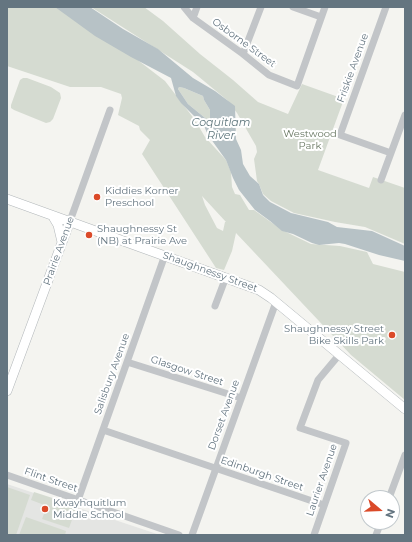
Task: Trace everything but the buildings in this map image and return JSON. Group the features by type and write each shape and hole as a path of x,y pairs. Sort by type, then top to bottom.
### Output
{"main road":[{"name":"Shaughnessy Street","path":"7,199 259,290 276,302 405,409"},
{"path":"52,215 58,225 62,242"},
{"name":"Prairie Avenue","path":"7,391 70,221"}],"street":[{"name":"Osborne Street","path":"184,7 193,18 269,75 298,86 321,17"},
{"path":"193,18 197,7"},
{"path":"243,54 261,7"},
{"path":"293,7 321,17 325,7"},
{"name":"Friskie Avenue","path":"386,7 340,135 391,153"},
{"name":"Prairie Avenue","path":"70,221 110,110"},
{"path":"381,180 405,115"},
{"name":"Salisbury Avenue","path":"78,500 165,255"},
{"path":"215,306 226,277"},
{"name":"Dorset Avenue","path":"192,535 276,302"},
{"name":"Laurier Avenue","path":"314,535 346,443 300,428 318,380 339,355"},
{"name":"Glasgow Street","path":"127,362 241,398"},
{"name":"Edinburgh Street","path":"103,430 324,505"},
{"path":"392,490 405,455"},
{"name":"Flint Street","path":"7,475 179,535"}],"shaded area":[{"name":"Kwayhquitlum Middle School","path":"7,484 160,535 7,535"}],"green space":[{"path":"7,7 59,7 122,48 165,81 195,120 205,137 226,160 231,172 232,187 235,194 240,195 249,210 254,210 282,230 311,244 340,246 367,252 373,264 405,272 405,400 351,355 236,233 232,251 224,270 216,268 142,154 150,140 140,130 139,126 118,115 122,98 121,94 101,87 70,87 7,66","holes":["202,196 226,222 223,231 217,228"]},
{"name":"Westwood Park","path":"91,7 144,7 163,21 258,102 288,114 302,84 344,99 318,170 369,188 373,177 405,188 405,244 365,227 294,213 271,201 263,194 257,181 254,159 257,152 256,146 237,113 227,100 193,72"},
{"path":"27,78 51,87 60,93 61,98 53,119 50,122 46,123 11,108 20,80"},
{"path":"179,87 203,96 210,110 210,122 188,104 178,89"},
{"path":"7,487 30,495 16,535 7,535"},
{"path":"34,492 77,506 69,528 42,519 47,506 31,500"},
{"path":"26,517 66,531 65,535 19,535"}],"water":[{"name":"Coquitlam River","path":"55,7 90,7 123,29 158,49 193,78 215,91 235,106 236,139 241,150 243,164 250,176 259,184 263,195 270,202 291,213 328,222 337,227 372,231 405,246 405,261 379,255 345,244 339,243 319,245 282,231 255,210 239,190 226,160 208,135 204,126 176,96 171,78 95,36","holes":["179,87 203,96 210,110 210,122 188,104 178,89"]}],"place":[{"name":"Kiddies Korner Preschool","path":"97,197"},
{"name":"Shaughnessy St (NB) at Prairie Ave","path":"89,235"},
{"name":"Shaughnessy Street Bike Skills Park","path":"392,335"},
{"name":"Kwayhquitlum Middle School","path":"45,509"}]}
